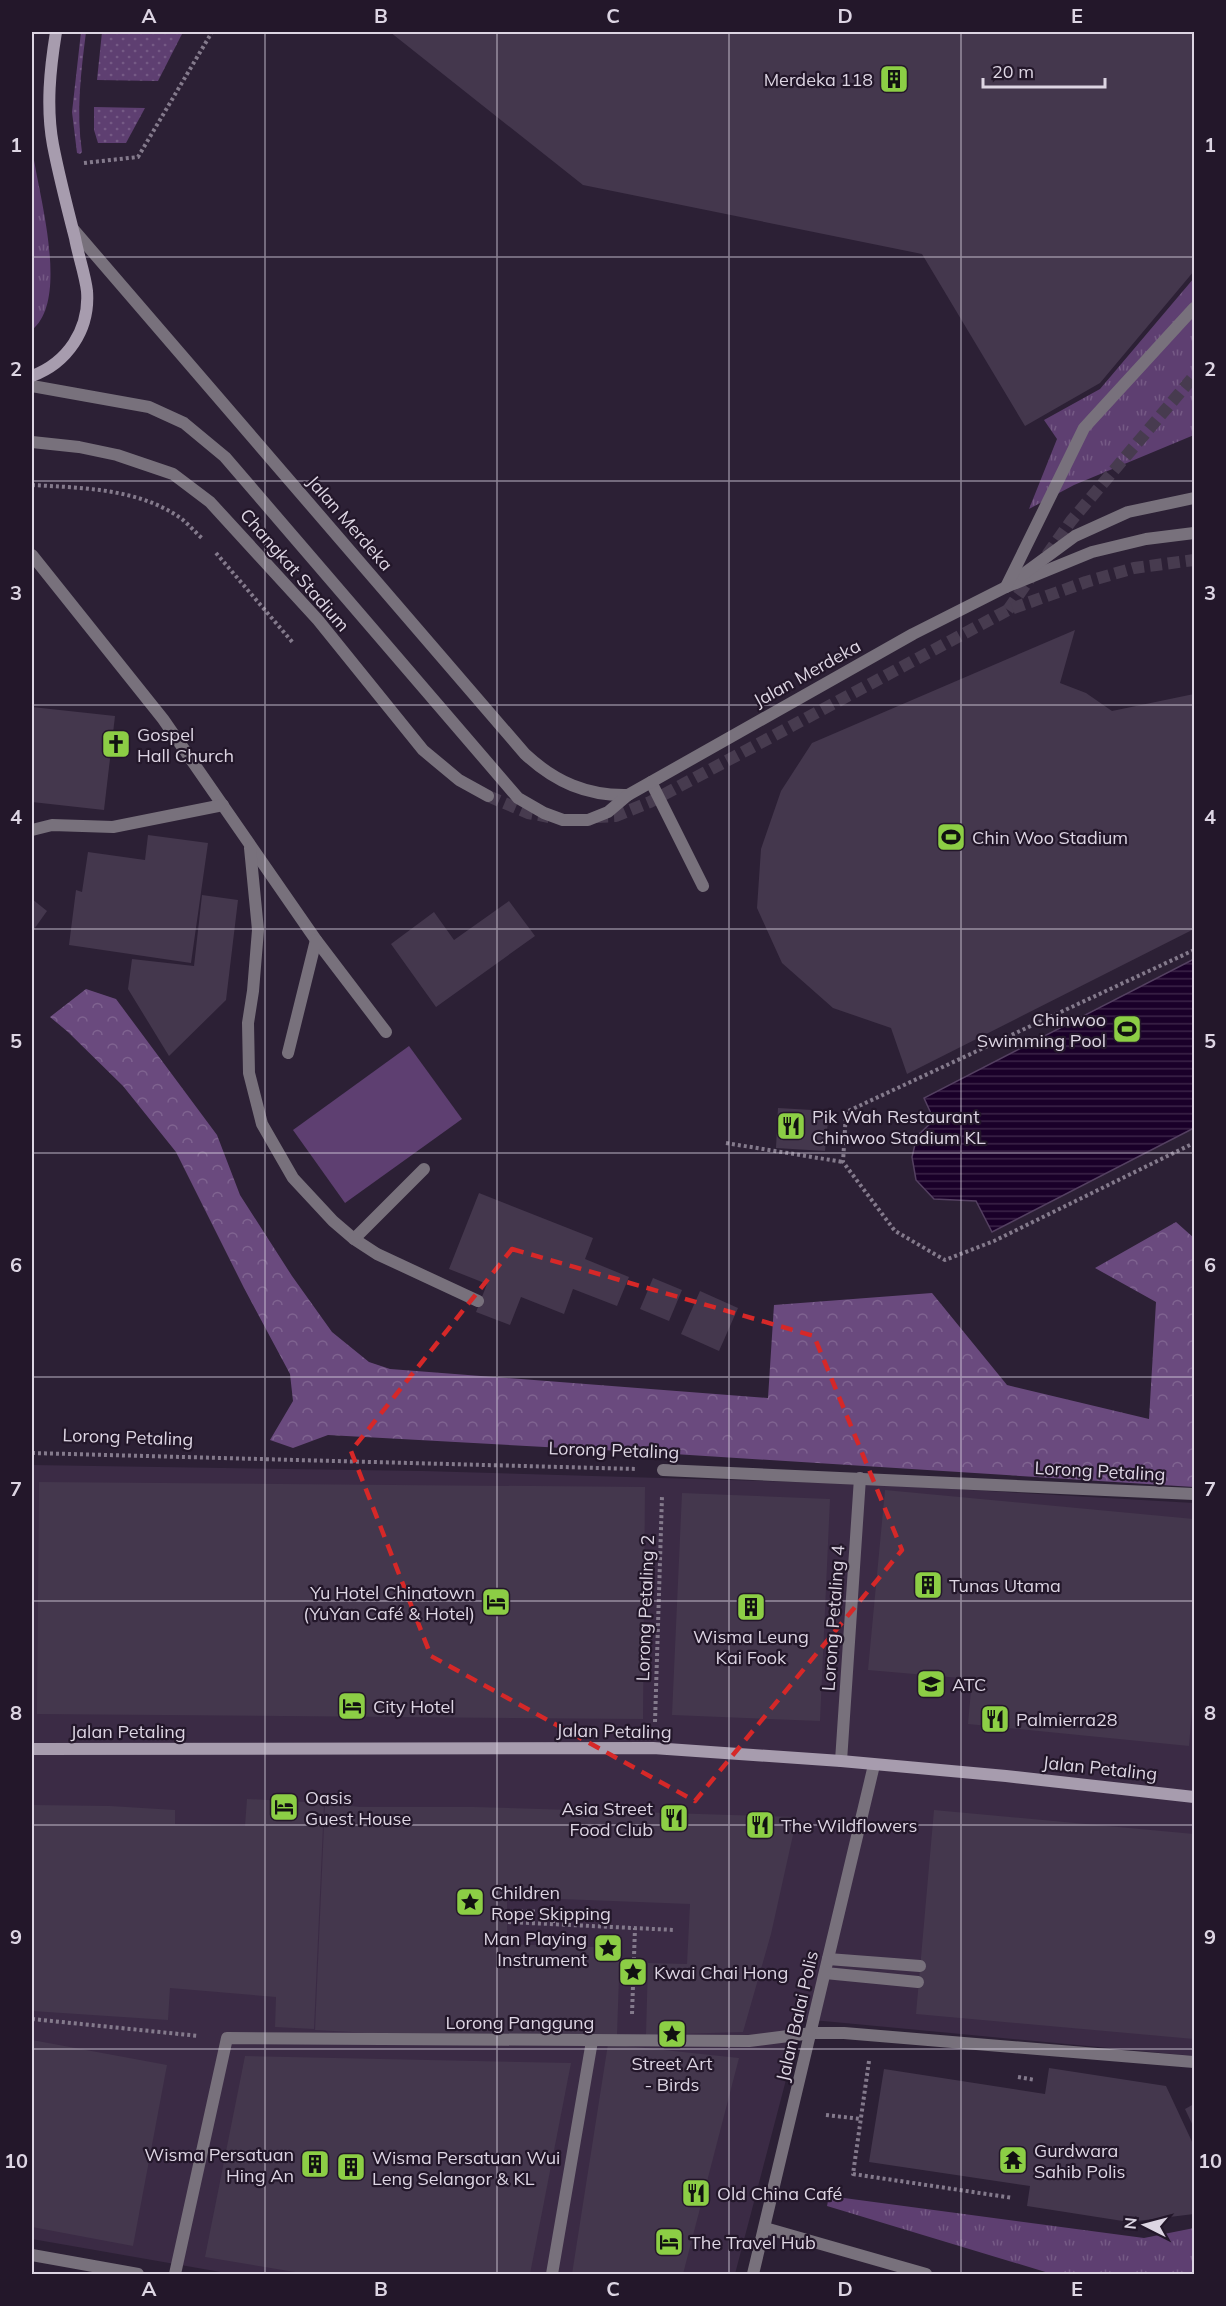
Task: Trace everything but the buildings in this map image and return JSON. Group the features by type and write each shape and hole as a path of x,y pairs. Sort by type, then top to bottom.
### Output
{"street":[{"name":"Jalan Merdeka","path":"32,376 61,359 78,340 84,322 87,292 53,145 49,110 51,67 56,32"},
{"name":"Jalan Merdeka","path":"72,229 525,754 542,769 564,783 608,796 628,795"},
{"path":"1006,587 1084,428 1194,308"},
{"name":"Jalan Merdeka","path":"32,386 149,407 184,423 201,436 225,457 518,798 544,813 563,820 588,820 608,812 628,795 913,634 1006,587 1092,552 1146,538 1194,533"},
{"name":"Changkat Stadium","path":"32,442 79,447 129,459 173,474 210,502 318,620 423,750 459,780 488,796"},
{"name":"Jalan Merdeka","path":"1006,587 1075,536 1128,512 1194,498"},
{"path":"32,555 163,719 316,940 386,1032"},
{"path":"651,782 703,886"},
{"path":"32,830 52,825 113,827 223,805"},
{"path":"250,846 258,930 248,1023 249,1073 262,1124 293,1178 333,1221 354,1239 378,1254 478,1301"},
{"path":"288,1053 316,940"},
{"path":"354,1239 424,1169"},
{"name":"Lorong Petaling","path":"663,1470 1194,1494"},
{"name":"Lorong Petaling 4","path":"841,1761 860,1478"},
{"name":"Jalan Petaling","path":"32,1749 653,1748 841,1761 1029,1778 1194,1797"},
{"name":"Jalan Balai Polis","path":"753,2274 874,1765"},
{"path":"828,1959 920,1966"},
{"path":"825,1973 918,1982"},
{"name":"Lorong Panggung","path":"227,2038 749,2041 812,2033 844,2033 1194,2062"},
{"path":"175,2274 227,2038"},
{"path":"552,2274 592,2041"},
{"path":"765,2228 926,2274"},
{"path":"32,2255 138,2274"}],"path":[{"path":"58,166 138,157 212,32"},
{"path":"32,485 120,494 149,502 182,519 207,543"},
{"path":"215,551 294,644"},
{"path":"1194,950 846,1112 843,1162 895,1232 945,1260 994,1240 1194,1143"},
{"path":"726,1143 843,1162"},
{"name":"Lorong Petaling","path":"32,1453 663,1470"},
{"name":"Lorong Petaling 2","path":"653,1748 663,1470"},
{"path":"508,1911 553,1912 553,1923"},
{"path":"508,1922 675,1930"},
{"path":"632,2023 635,1928"},
{"path":"32,2019 227,2038"},
{"path":"870,2056 853,2174 1013,2198"},
{"path":"1012,2076 1035,2080"},
{"path":"826,2115 861,2119"}],"highlighted area":[{"path":"512,1249 814,1336 902,1550 695,1801 431,1656 351,1451"}],"shaded area":[{"name":"Chinwoo Swimming Pool","path":"1194,959 1194,1128 992,1232 976,1201 934,1199 916,1180 912,1157 917,1136 934,1120 924,1098"},
{"path":"32,1465 423,1471 866,1484 1194,1503 1194,2056 802,2019 735,2274 232,2274 32,2239"}],"green space":[{"path":"81,32 86,32 80,92 79,122 82,152 80,154 77,153 72,112"},
{"path":"102,32 183,32 158,81 97,80"},
{"path":"94,107 145,108 126,143 98,143 94,130"},
{"path":"32,147 44,215 50,269 49,294 43,315 32,330"},
{"path":"1194,278 1194,435 1074,485 1029,509 1057,439 1044,420 1100,389"},
{"path":"86,989 116,999 217,1135 240,1195 292,1276 332,1332 369,1362 390,1369 768,1398 774,1305 932,1293 1007,1385 1149,1419 1156,1302 1095,1268 1176,1222 1194,1238 1194,1487 328,1435 293,1448 270,1440 293,1401 290,1374 176,1152 123,1086 50,1017"},
{"path":"409,1046 462,1119 345,1203 293,1130"},
{"path":"829,2196 1144,2238 1194,2228 1194,2274 1052,2274 827,2206"}],"tunnel":[{"path":"1047,555 1071,521 1194,376"},
{"path":"596,817 616,816 650,802 1008,610 1086,582 1134,568 1194,560"},
{"path":"1008,610 1033,574"},
{"path":"488,796 528,813 549,817"}],"place":[{"name":"Merdeka 118","path":"894,79"},
{"name":"Gospel Hall Church","path":"116,744"},
{"name":"Chin Woo Stadium","path":"951,837"},
{"name":"Chinwoo Swimming Pool","path":"1127,1029"},
{"name":"Pik Wah Restaurant Chinwoo Stadium KL","path":"791,1126"},
{"name":"Tunas Utama","path":"928,1585"},
{"name":"Yu Hotel Chinatown (YuYan Café & Hotel)","path":"496,1602"},
{"name":"Wisma Leung Kai Fook","path":"751,1607"},
{"name":"ATC","path":"931,1684"},
{"name":"City Hotel","path":"352,1706"},
{"name":"Palmierra28","path":"995,1719"},
{"name":"Oasis Guest House","path":"284,1807"},
{"name":"Asia Street Food Club","path":"674,1818"},
{"name":"The Wildflowers","path":"760,1825"},
{"name":"Children Rope Skipping","path":"470,1902"},
{"name":"Man Playing Instrument","path":"608,1948"},
{"name":"Kwai Chai Hong","path":"633,1972"},
{"name":"Street Art - Birds","path":"672,2034"},
{"name":"Gurdwara Sahib Polis","path":"1013,2160"},
{"name":"Wisma Persatuan Hing An","path":"315,2164"},
{"name":"Wisma Persatuan Wui Leng Selangor & KL","path":"351,2167"},
{"name":"Old China Café","path":"696,2193"},
{"name":"The Travel Hub","path":"669,2242"}]}
